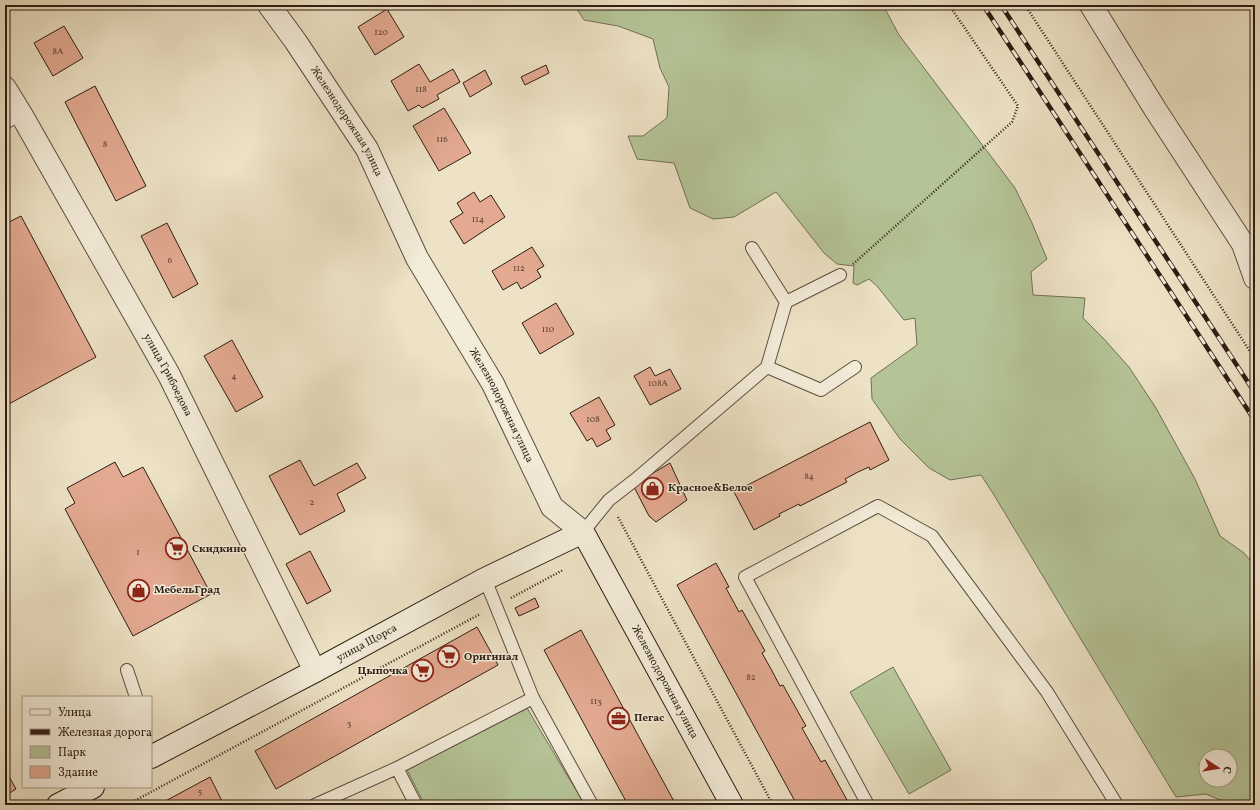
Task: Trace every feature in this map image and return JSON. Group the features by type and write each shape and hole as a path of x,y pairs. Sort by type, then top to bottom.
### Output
{"street":[{"name":"Железнодорожная улица","path":"269,5 296,42 367,149 417,258 493,384 552,507 583,532 732,805"},
{"path":"1091,5 1155,109 1242,244 1255,278"},
{"name":"улица Грибоедова","path":"5,88 13,118 169,375 316,671"},
{"name":"улица Щорса","path":"152,754 316,671 485,579 583,532"},
{"path":"58,805 91,788"}],"lane":[{"path":"752,248 786,302"},
{"path":"583,532 609,500 767,368 786,302 840,275"},
{"path":"767,368 821,390 855,367"},
{"path":"868,805 745,577 878,506 932,536 1047,692 1117,805"},
{"path":"485,579 533,698 592,805"},
{"path":"127,670 136,696"},
{"path":"316,805 397,768 533,698"},
{"path":"397,768 416,805"}],"path":[{"path":"840,275 1012,122 1018,106 949,5"},
{"path":"1025,5 1255,359"},
{"path":"609,500 773,805"},
{"path":"127,805 563,570"}],"green space":[{"path":"574,5 883,5 899,35 1015,188 1047,259 1031,272 1033,295 1085,298 1083,318 1129,367 1156,408 1195,479 1220,536 1244,553 1255,566 1255,805 1232,805 1206,794 1176,797 981,475 950,480 929,468 900,439 872,399 871,378 917,345 915,318 904,320 877,286 869,279 857,285 853,283 854,266 837,264 824,253 776,192 734,217 713,219 690,208 674,163 637,159 628,136 643,136 667,118 669,87 660,68 653,39 618,26 584,20"},
{"path":"893,667 951,770 909,794 850,692"},
{"path":"527,708 585,805 425,805 407,770"}],"building":[{"path":"387,9 404,37 375,55 358,27"},
{"path":"64,26 83,58 53,76 34,43"},
{"path":"419,64 430,82 453,69 460,82 437,95 439,99 422,108 419,105 408,111 391,81"},
{"path":"546,65 549,73 525,85 521,77"},
{"path":"485,70 492,84 470,97 463,83"},
{"path":"95,86 146,186 116,201 65,102"},
{"path":"444,108 471,153 439,171 413,126"},
{"path":"474,192 480,202 491,195 505,217 464,244 450,221 463,213 457,203"},
{"path":"21,216 96,357 5,406 5,224"},
{"path":"167,223 198,284 173,298 141,236"},
{"path":"532,247 544,266 537,270 541,277 521,289 517,282 503,290 492,271"},
{"path":"556,303 574,334 540,354 522,323"},
{"path":"232,340 263,397 236,412 204,356"},
{"path":"650,367 655,376 670,369 681,389 650,405 634,376"},
{"path":"599,397 615,425 606,430 611,439 597,447 592,438 587,441 570,413"},
{"path":"870,422 889,460 870,470 869,467 858,472 845,479 847,482 800,506 799,504 779,514 780,516 754,530 734,492"},
{"path":"300,460 314,486 357,463 366,478 337,494 345,511 300,535 269,476"},
{"path":"115,462 123,477 143,467 211,594 133,636 65,509 75,503 67,488"},
{"path":"670,463 687,500 656,522 649,516 633,485"},
{"path":"310,551 331,591 307,604 286,564"},
{"path":"716,563 729,587 726,588 739,612 742,610 765,651 762,653 780,686 783,685 806,726 802,728 821,762 825,760 847,800 844,801 846,805 797,805 677,585"},
{"path":"535,598 539,607 519,616 515,608"},
{"path":"477,627 498,665 276,789 255,751"},
{"path":"581,630 676,805 628,805 544,650"},
{"path":"5,769 16,789 5,796"},
{"path":"210,777 224,805 158,805"}],"railway":[{"path":"983,5 1255,421"},
{"path":"1001,5 1255,393"}],"place":[{"name":"Красное&Белое","path":"652,488"},
{"name":"Скидкино","path":"177,549"},
{"name":"МебельГрад","path":"139,590"},
{"name":"Оригинал","path":"449,657"},
{"name":"Цыпочка","path":"423,671"},
{"name":"Пегас","path":"618,718"}]}
